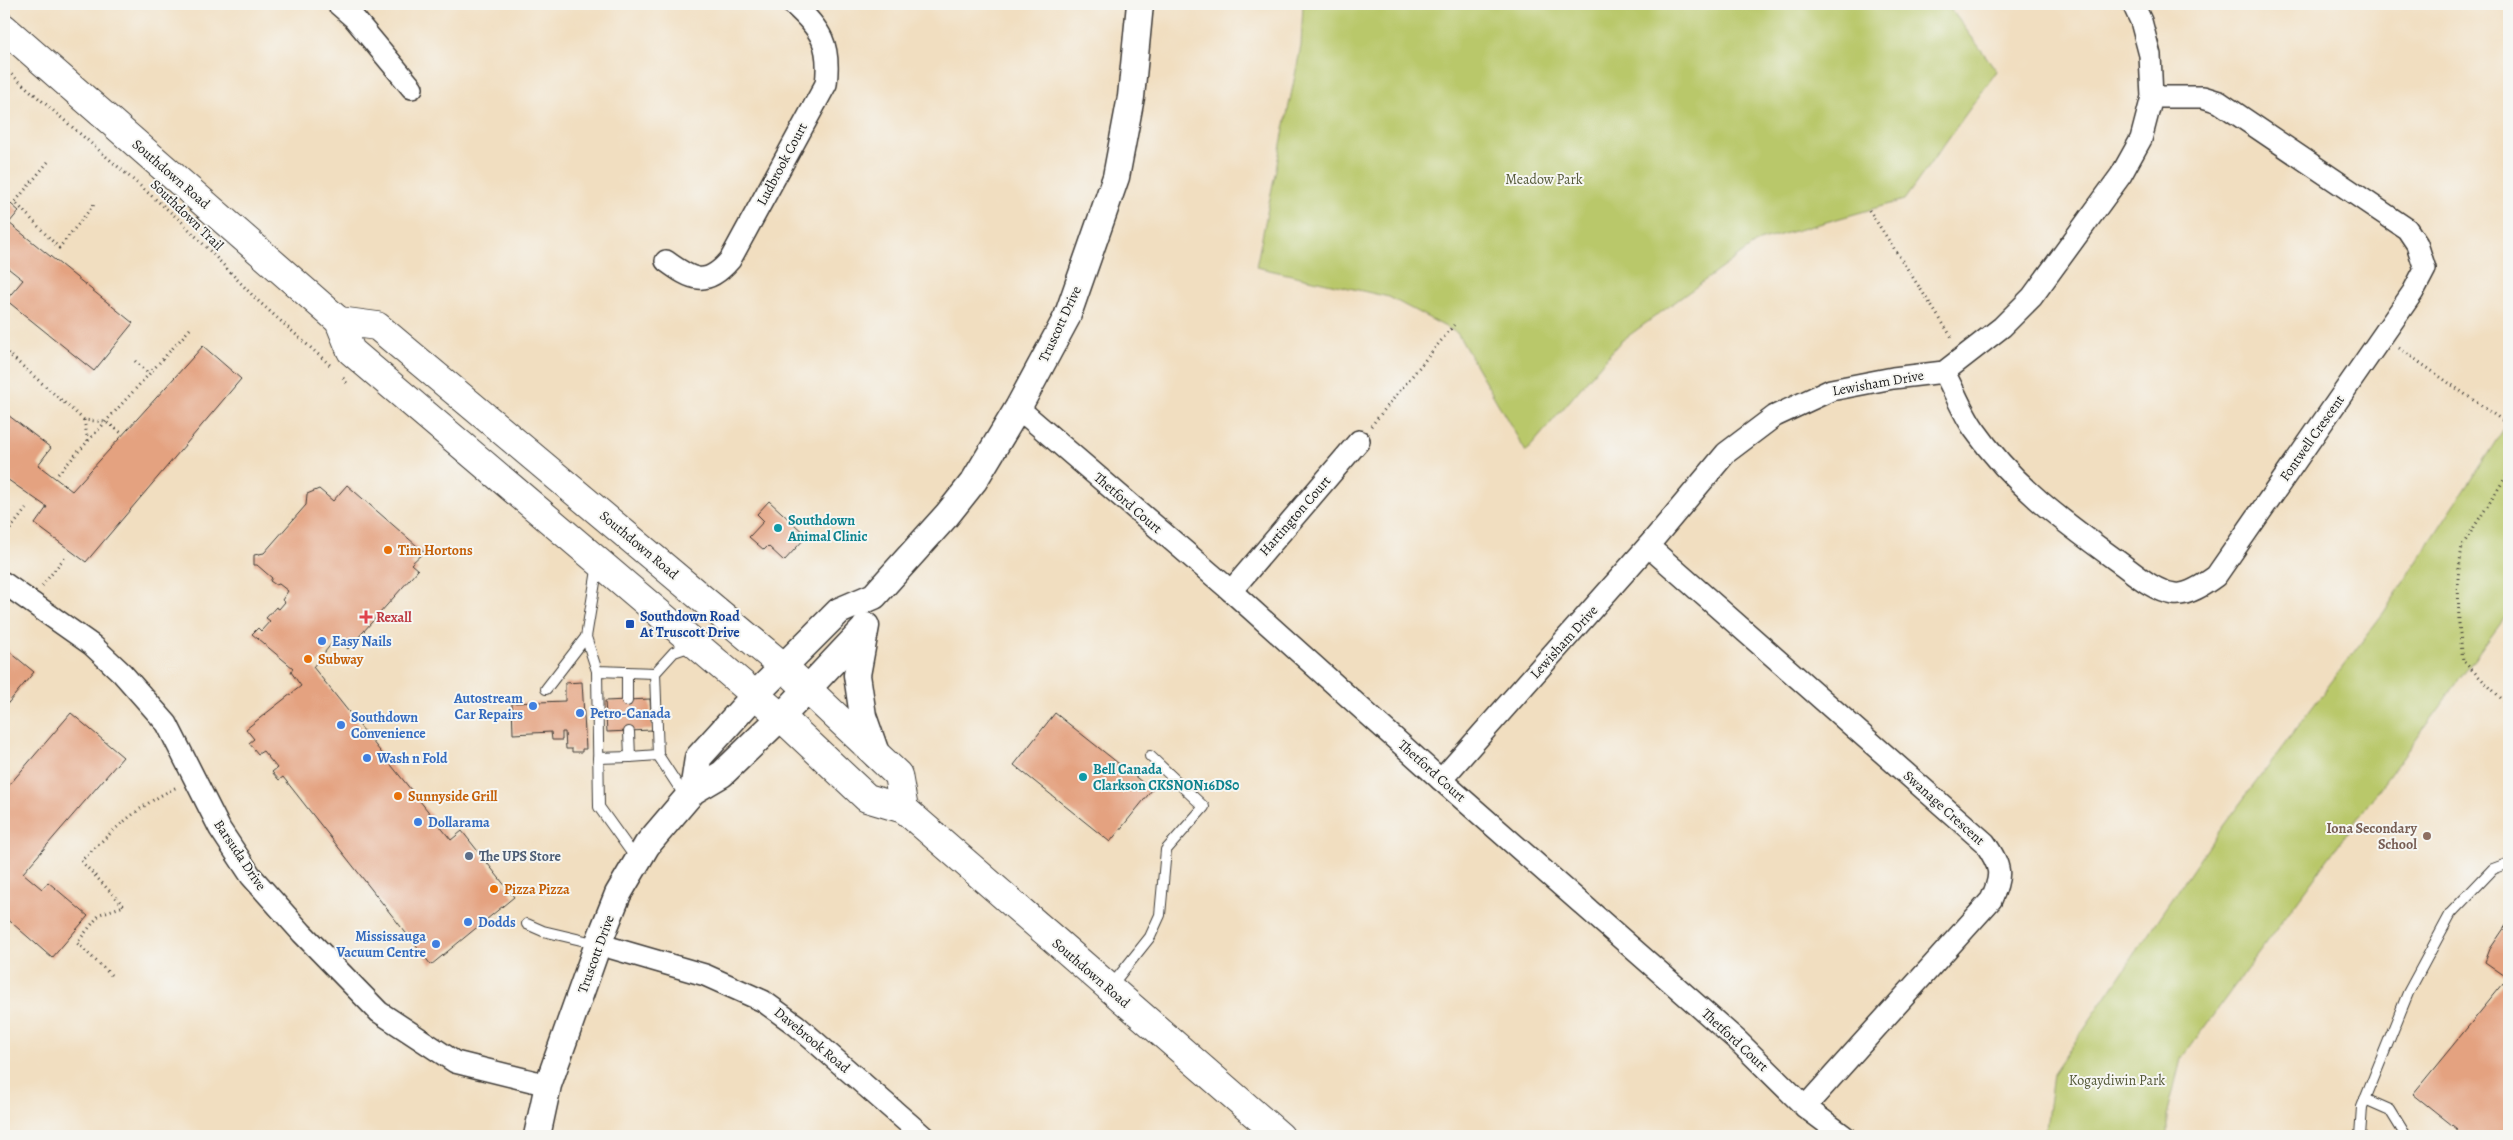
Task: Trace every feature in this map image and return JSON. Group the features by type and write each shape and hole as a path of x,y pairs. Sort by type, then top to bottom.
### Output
{"main road":[{"name":"Southdown Road","path":"4,28 339,321 351,351 694,645 781,717 867,798 904,809 1280,1136"},
{"name":"Southdown Road","path":"339,321 377,326 785,668 898,775 904,809"}],"street":[{"path":"338,4 354,18 412,88"},
{"name":"Ludbrook Court","path":"666,261 688,277 705,279 720,272 730,260 826,84 829,61 822,34 793,4"},
{"name":"Truscott Drive","path":"690,795 698,758 755,696 839,612 874,596 947,515 968,488 1018,408 1067,317 1116,177 1131,97 1140,4"},
{"path":"1944,372 2002,327 2032,297 2121,175 2141,139 2152,96 2150,55 2142,21 2132,4"},
{"name":"Fontwell Crescent","path":"1944,372 1972,427 2020,485 2050,512 2153,586 2175,594 2200,587 2216,576 2413,292 2425,269 2417,244 2407,229 2219,102 2203,97 2152,96"},
{"name":"Lewisham Drive","path":"1441,780 1648,546 1726,453 1775,416 1831,390 1894,378 1944,372"},
{"name":"Thetford Court","path":"1018,408 1231,591 1441,780 1738,1041 1805,1107 1844,1136"},
{"name":"Hartington Court","path":"1231,591 1360,441"},
{"name":"Swanage Crescent","path":"1648,546 1985,843 1996,859 2000,881 1992,900 1805,1107"},
{"name":"Barsuda Drive","path":"4,583 92,645 122,673 167,724 196,778 220,829 251,876 302,933 379,1012 455,1062 548,1085"},
{"name":"Truscott Drive","path":"537,1136 548,1085 598,944 618,894 646,845 690,795 722,774 781,717 865,628 874,596"},
{"path":"865,628 857,674 863,716 877,756"},
{"name":"Davebrook Road","path":"598,944 705,976 763,1001 796,1024 923,1136"}],"lane":[{"path":"598,563 586,637 597,671 599,807 637,861"},
{"path":"546,688 586,637"},
{"path":"690,795 658,755 655,673 674,652 694,645"},
{"path":"597,671 655,673"},
{"path":"627,672 628,700"},
{"path":"629,732 630,757"},
{"path":"598,758 658,755"},
{"path":"1109,989 1150,937 1160,915 1166,850 1204,807 1150,756"},
{"path":"2360,1136 2362,1107 2408,993 2451,913 2493,870 2509,863"},
{"path":"527,924 543,931 598,944"},
{"path":"2365,1099 2390,1110 2406,1136"}],"path":[{"name":"Southdown Trail","path":"4,68 183,223 256,300 331,367"},
{"path":"48,162 15,202 59,248 95,203"},
{"path":"1869,210 1944,323 1964,357"},
{"path":"1360,441 1454,324"},
{"path":"58,474 191,328"},
{"path":"2383,336 2509,425"},
{"path":"4,350 84,420 106,422 123,434"},
{"path":"135,361 149,374"},
{"path":"338,373 349,386"},
{"path":"84,420 88,442"},
{"path":"2509,472 2462,546 2458,577 2459,624 2463,660 2509,706"},
{"path":"4,537 26,509"},
{"path":"30,603 65,558"},
{"path":"111,975 77,943 100,914 124,906 81,861 122,822 153,798 196,778"}],"green space":[{"name":"Meadow Park","path":"1303,4 1947,4 1997,71 1904,200 1759,241 1620,342 1526,452 1457,333 1389,297 1256,267 1301,46"},
{"name":"Kogaydiwin Park","path":"2509,421 2509,612 2181,1059 2167,1116 2167,1136 2045,1136 2053,1074 2214,838 2384,612"}],"building":[{"path":"4,198 19,211 9,223 133,323 94,371 6,300 23,280 4,265"},
{"path":"203,346 241,379 86,562 35,524 47,507 4,477 4,412 51,448 38,465 72,491"},
{"path":"347,485 424,552 411,564 418,570 348,649 336,638 313,667 451,840 462,831 514,897 431,965 283,777 279,780 272,772 277,768 263,751 258,754 249,743 254,739 246,729 301,686 291,672 293,668 252,634 258,628 261,631 270,621 266,618 276,607 279,609 285,602 282,600 288,591 279,584 276,585 270,581 272,578 257,565 254,565 254,555 264,553 306,505 307,494 319,489 333,501"},
{"name":"Southdown Animal Clinic","path":"769,501 807,536 784,561 768,546 764,550 749,537 764,521 757,514"},
{"path":"4,647 34,672 4,708"},
{"path":"582,682 586,749 582,749 582,752 572,752 572,749 566,749 565,732 562,732 562,740 552,740 551,732 513,734 512,703 565,701 565,683"},
{"path":"650,699 652,730 607,732 605,701"},
{"path":"71,713 123,757 23,873 42,889 48,882 88,916 52,958 4,916 4,791"},
{"name":"Bell Canada Clarkson CKSNON16DS0","path":"1055,713 1152,790 1110,842 1014,765"},
{"path":"2509,921 2509,1136 2458,1136 2457,1129 2413,1094 2508,978 2485,962 2490,949"}],"place":[{"name":"Southdown Animal Clinic","path":"778,528"},
{"name":"Tim Hortons","path":"388,550"},
{"name":"Rexall","path":"366,617"},
{"name":"Southdown Road At Truscott Drive","path":"630,624"},
{"name":"Easy Nails","path":"322,641"},
{"name":"Subway","path":"308,659"},
{"name":"Autostream Car Repairs","path":"533,706"},
{"name":"Petro-Canada","path":"580,713"},
{"name":"Southdown Convenience","path":"341,725"},
{"name":"Wash n Fold","path":"367,758"},
{"name":"Bell Canada Clarkson CKSNON16DS0","path":"1083,777"},
{"name":"Sunnyside Grill","path":"398,796"},
{"name":"Dollarama","path":"418,822"},
{"name":"Iona Secondary School","path":"2427,836"},
{"name":"The UPS Store","path":"469,856"},
{"name":"Pizza Pizza","path":"494,889"},
{"name":"Dodds","path":"468,922"},
{"name":"Mississauga Vacuum Centre","path":"436,944"}]}
